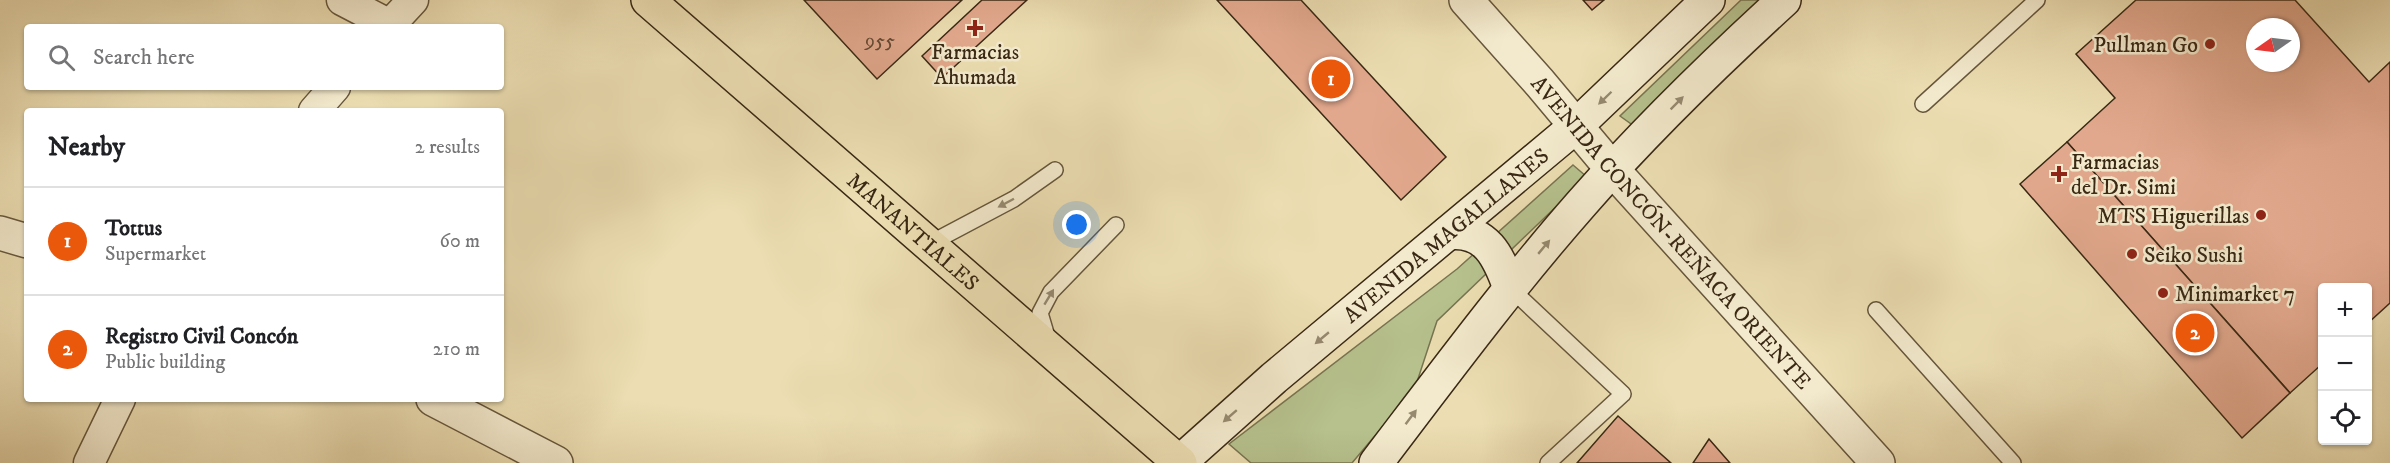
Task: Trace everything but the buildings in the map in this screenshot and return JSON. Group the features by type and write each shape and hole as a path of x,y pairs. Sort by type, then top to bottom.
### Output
{"main road":[{"name":"MANANTIALES","path":"648,0 1179,463"},
{"name":"AVENIDA CONCÓN-REÑACA ORIENTE","path":"1466,0 1612,169 1878,463"},
{"name":"AVENIDA MAGALLANES","path":"1179,463 1274,378 1576,126 1708,0"},
{"path":"1376,463 1510,288 1612,169 1784,0"},
{"path":"1448,233 1460,231 1472,234 1481,240 1498,260 1510,288"},
{"path":"0,233 24,240"},
{"path":"439,402 556,463"}],"street":[{"path":"342,0 385,24"},
{"path":"391,24 413,0"},
{"path":"317,108 332,90"},
{"path":"89,463 119,402"}],"lane":[{"path":"1923,104 2037,0"},
{"path":"928,244 1014,199 1054,170"},
{"path":"1052,351 1040,314 1051,292 1116,225"},
{"path":"1510,288 1623,394 1548,463"},
{"path":"1876,310 2013,463"}],"green space":[{"path":"1741,0 1766,0 1634,126 1620,116"},
{"path":"1573,165 1587,177 1437,321 1415,388 1352,463 1251,463 1229,444 1457,269"}],"place":[{"name":"Farmacias Ahumada","path":"975,28"},
{"name":"Pullman Go","path":"2210,44"},
{"name":"Tottus","path":"1331,79"},
{"name":"Farmacias del Dr. Simi","path":"2059,174"},
{"name":"MTS Higuerillas","path":"2261,215"},
{"name":"Seiko Sushi","path":"2132,254"},
{"name":"Minimarket 7","path":"2163,293"},
{"name":"Registro Civil Concón","path":"2195,333"}]}
